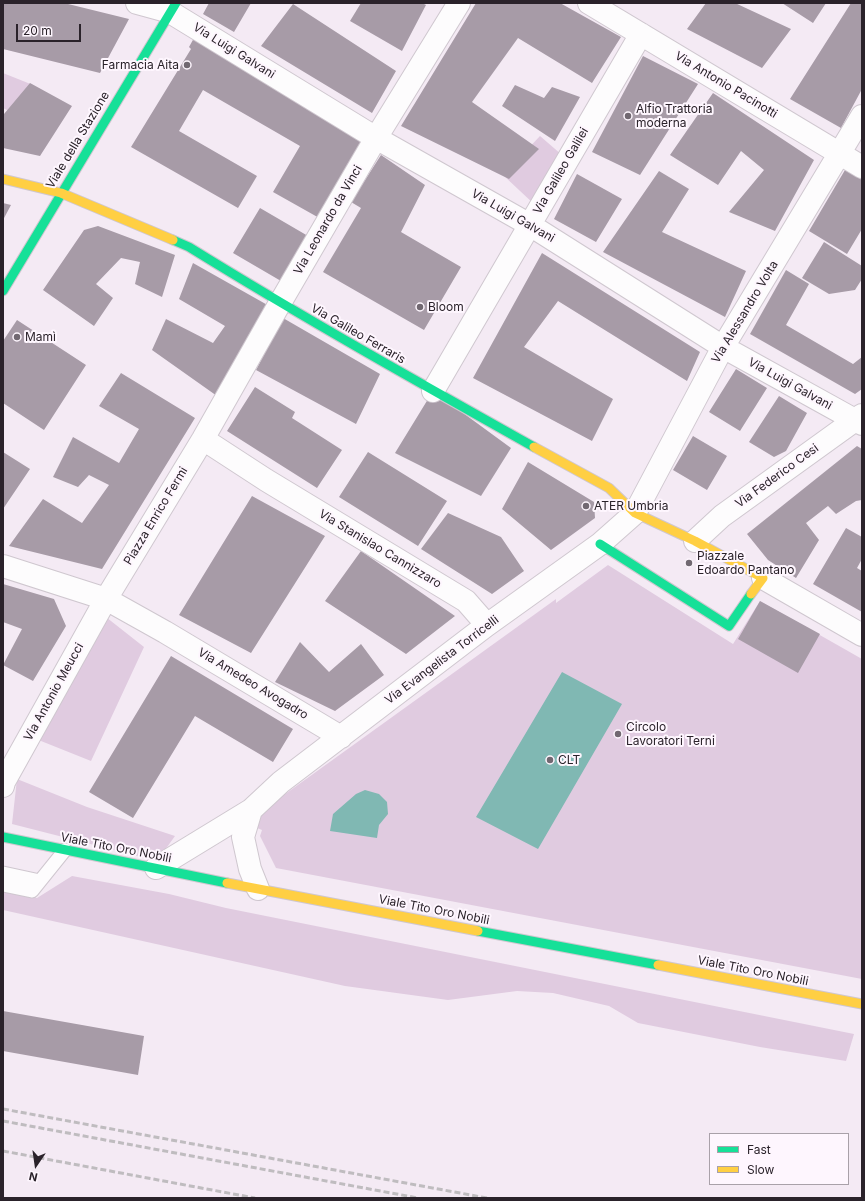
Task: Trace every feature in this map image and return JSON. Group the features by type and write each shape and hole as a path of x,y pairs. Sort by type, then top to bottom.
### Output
{"street":[{"name":"Via Luigi Galvani","path":"137,3 173,7 376,138 530,225 723,347 860,420"},
{"name":"Via Leonardo da Vinci","path":"203,439 376,138 459,3"},
{"name":"Via Antonio Pacinotti","path":"589,3 862,167"},
{"name":"Viale della Stazione","path":"3,291 60,192 173,7"},
{"name":"Via Galileo Galilei","path":"433,391 641,34"},
{"name":"Via Alessandro Volta","path":"635,513 723,347 862,116"},
{"name":"Via Galileo Ferraris","path":"3,179 60,192 189,247 280,303 433,391 609,488 635,513"},
{"name":"Via Federico Cesi","path":"695,540 722,516 860,420"},
{"name":"Via Stanislao Cannizzaro","path":"203,439 266,480 466,601 487,625"},
{"name":"Piazza Enrico Fermi","path":"106,599 203,439"},
{"path":"635,513 695,540 862,635"},
{"name":"Via Evangelista Torricelli","path":"156,868 251,810 281,782 487,625 600,544 635,513"},
{"path":"600,544 729,626 763,578"},
{"path":"3,566 106,599"},
{"name":"Via Amedeo Avogadro","path":"106,599 165,632 341,736"},
{"name":"Via Antonio Meucci","path":"3,786 106,599"},
{"path":"251,810 244,837 250,869 258,889"},
{"name":"Viale Tito Oro Nobili","path":"3,837 258,889 862,1004"}],"lane":[{"path":"3,885 32,891 65,850"},
{"path":"3,873 40,880"}],"shaded area":[{"path":"3,73 33,85 9,111 3,108"},
{"path":"540,136 562,155 535,205 503,175"},
{"name":"Circolo Lavoratori Terni","path":"608,565 733,644 760,601 862,659 862,979 276,868 260,836 262,830 245,823 556,599 556,603"},
{"path":"97,610 144,647 91,761 31,737"},
{"name":"CLT","path":"562,672 622,704 538,849 476,817"},
{"path":"17,779 87,807 175,836 157,861 12,824"},
{"path":"365,790 379,794 387,802 388,814 379,825 377,838 330,831 333,814 356,794"},
{"path":"72,876 169,894 226,908 854,1034 846,1061 760,1047 638,1023 609,1006 553,993 517,991 448,1000 345,986 3,910 3,891 37,898"}],"building":[{"path":"3,3 64,3 129,19 100,73 3,49"},
{"path":"209,3 251,3 234,32 203,14"},
{"path":"361,3 422,3 426,5 402,51 350,21"},
{"path":"476,3 560,3 621,37 592,83 518,38 472,102 539,149 509,179 401,126"},
{"path":"706,3 735,3 791,29 762,68 687,29"},
{"path":"782,3 826,3 813,23"},
{"path":"851,3 862,3 862,89 841,128 790,99"},
{"path":"293,4 396,71 372,113 261,46"},
{"path":"194,38 368,139 321,219 273,192 300,146 203,90 179,131 257,176 238,208 131,147 191,49 189,47"},
{"path":"643,56 698,84 640,175 592,152"},
{"path":"30,83 72,106 40,156 3,148 3,114"},
{"path":"515,85 544,98 552,87 580,97 555,141 502,106"},
{"path":"713,93 814,160 775,231 729,212 764,170 741,151 718,185 670,155"},
{"path":"381,155 425,185 401,232 461,267 424,330 323,272 361,208 351,202"},
{"path":"845,170 862,180 862,229 847,254 809,231"},
{"path":"659,171 689,189 662,232 746,271 725,317 603,252"},
{"path":"577,174 622,199 596,242 554,219"},
{"path":"3,203 11,205 3,220"},
{"path":"260,208 308,236 281,281 233,253"},
{"path":"98,226 175,255 162,297 135,284 140,262 121,258 96,284 113,298 94,326 43,290 84,230"},
{"path":"824,242 862,266 862,279 855,290 829,294 802,278"},
{"path":"542,253 700,352 687,381 558,301 524,347 613,399 592,441 473,378"},
{"path":"193,263 271,307 217,396 152,350 166,319 213,343 225,326 179,299"},
{"path":"786,270 809,284 786,325 853,364 862,357 862,389 855,394 750,334"},
{"path":"283,318 380,374 356,424 256,370"},
{"path":"17,320 86,365 44,430 3,403 3,341"},
{"path":"736,369 767,388 740,431 709,412"},
{"path":"121,373 195,418 102,569 9,546 43,499 82,523 109,485 89,475 78,487 53,477 73,437 119,463 139,429 99,406"},
{"path":"255,387 295,412 292,418 342,450 317,488 227,431"},
{"path":"433,391 511,448 481,496 395,453"},
{"path":"779,396 807,413 786,451 774,457 749,442"},
{"path":"693,436 727,456 707,490 673,470"},
{"path":"857,446 862,449 862,500 856,501 836,514 828,506 806,523 819,540 796,578 768,560 747,534"},
{"path":"3,452 30,469 3,509"},
{"path":"368,452 447,501 418,546 339,497"},
{"path":"528,462 594,502 595,518 551,550 502,509"},
{"path":"252,496 325,536 251,653 179,615"},
{"path":"448,513 501,537 524,571 492,594 421,549"},
{"path":"846,528 862,537 862,559 857,568 862,571 862,612 813,584"},
{"path":"361,551 455,616 406,654 325,601"},
{"path":"3,584 54,599 66,626 33,681 3,665 22,629 3,622"},
{"path":"760,601 820,634 798,673 738,639"},
{"path":"300,642 329,672 361,644 384,675 335,711 275,682"},
{"path":"171,656 293,729 273,762 195,716 133,818 89,792"},
{"path":"3,1011 144,1036 138,1075 3,1051"}],"railway":[{"path":"3,1109 487,1198"},
{"path":"3,1121 418,1198"},
{"path":"3,1151 255,1198"}],"traffic: fast":[{"path":"3,291 176,3"},
{"path":"173,240 189,247 317,324 534,447"},
{"path":"600,544 729,626 751,594"},
{"path":"3,837 227,883"},
{"path":"478,931 658,965"}],"traffic: slow":[{"path":"3,179 61,193 173,240"},
{"path":"534,447 609,488 635,513 695,541 763,578 751,594"},
{"path":"227,883 478,931"},
{"path":"658,965 862,1004"}],"place":[{"name":"Farmacia Aita","path":"187,65"},
{"name":"Alfio Trattoria moderna","path":"628,116"},
{"name":"Bloom","path":"420,307"},
{"name":"Mamì","path":"17,337"},
{"name":"ATER Umbria","path":"586,506"},
{"name":"Piazzale Edoardo Pantano","path":"689,563"},
{"name":"Circolo Lavoratori Terni","path":"618,734"},
{"name":"CLT","path":"550,760"}]}
